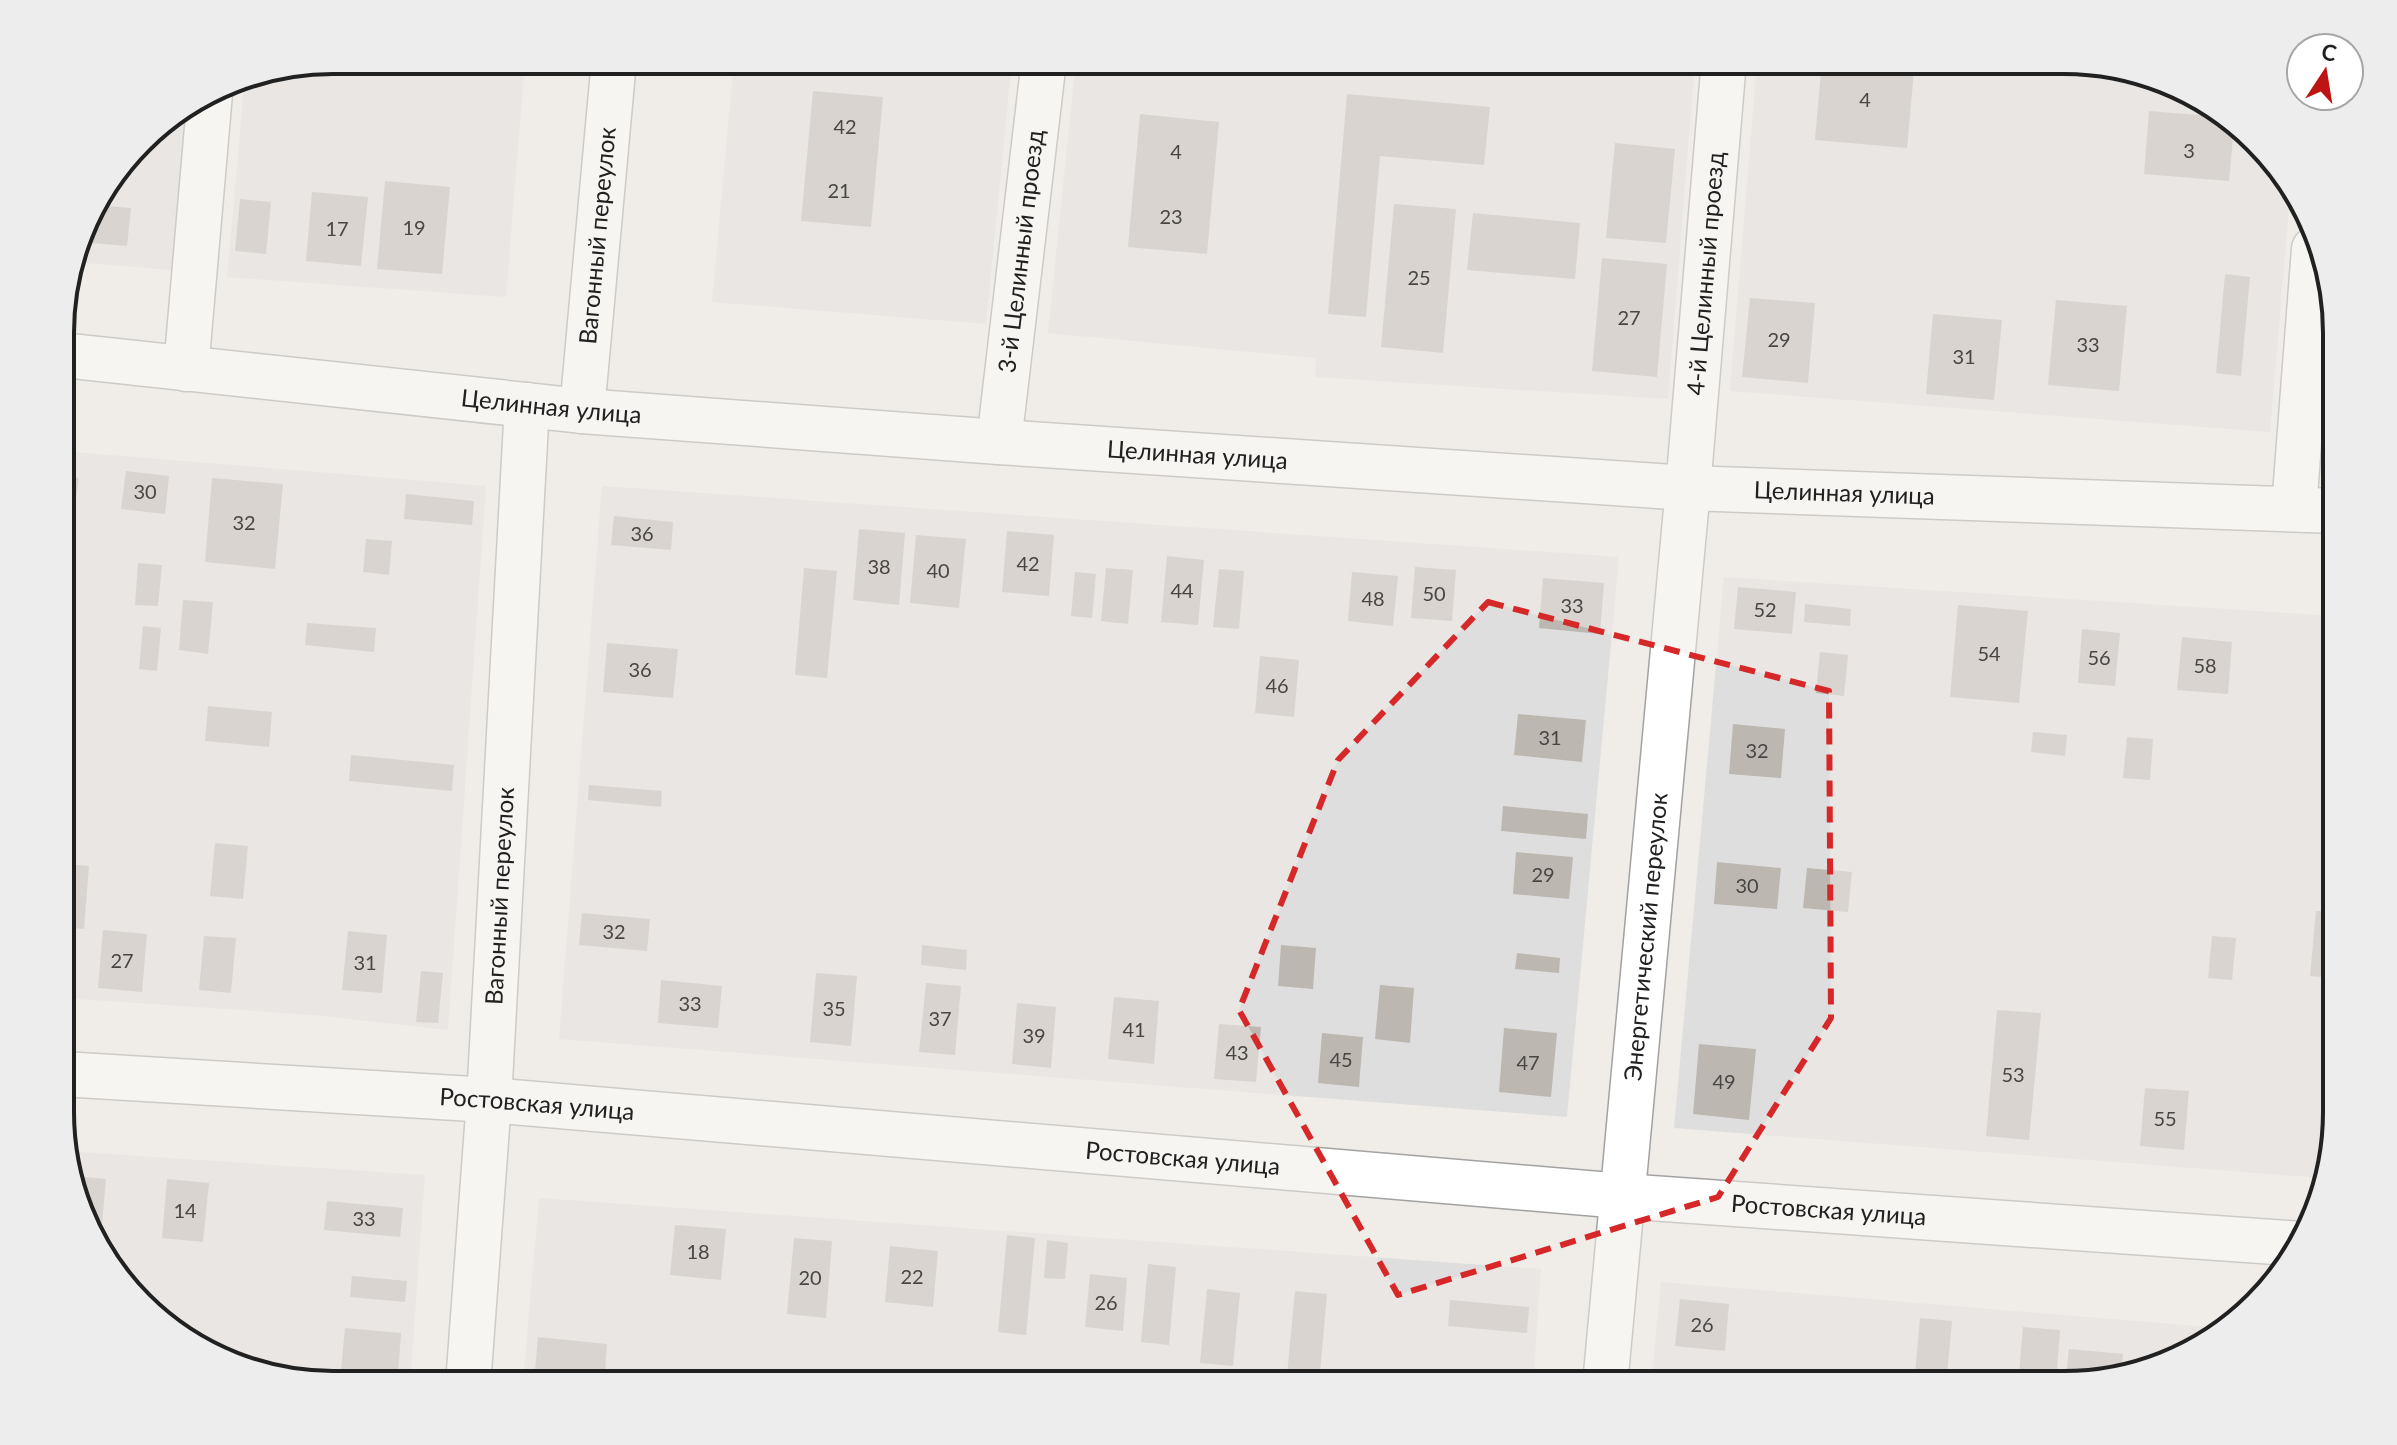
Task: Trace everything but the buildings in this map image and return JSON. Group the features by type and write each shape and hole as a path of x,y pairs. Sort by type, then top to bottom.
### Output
{"street":[{"name":"4-й Целинный проезд","path":"1688,488 1723,74"},
{"name":"Вагонный переулок","path":"582,411 613,75"},
{"name":"3-й Целинный проезд","path":"999,442 1042,75"},
{"path":"186,369 209,106"},
{"path":"2314,269 2315,510"},
{"name":"Целинная улица","path":"74,356 582,411 999,442 1688,488 2315,510"},
{"name":"Вагонный переулок","path":"469,1371 489,1100 527,405"},
{"name":"Энергетический переулок","path":"1606,1370 1688,488"},
{"name":"Ростовская улица","path":"74,1075 489,1100 1622,1196 2287,1243"}],"highlighted area":[{"path":"1488,602 1829,691 1831,1018 1718,1197 1398,1295 1239,1010 1338,760"}],"shaded area":[{"path":"1694,74 1668,399 1315,377 1316,358 1048,333 1075,75"},
{"path":"1756,74 2064,74 2097,76 2131,83 2193,109 2235,138 2259,162 2289,207 2270,432 1730,391"},
{"path":"316,75 524,75 506,297 227,277 244,91 283,79"},
{"path":"733,75 1011,75 986,324 712,302"},
{"path":"195,114 184,271 84,263 109,204 138,162 162,138"},
{"path":"74,452 486,486 448,1030 314,1015 74,999"},
{"path":"602,486 1619,557 1567,1117 559,1039"},
{"path":"1724,577 2322,615 2322,1129 2314,1177 1674,1128"},
{"path":"77,1152 425,1175 411,1371 300,1369 234,1351 189,1327 162,1307 138,1283 101,1226 88,1195"},
{"path":"539,1198 1541,1269 1534,1370 524,1371"},
{"path":"1661,1282 2208,1327 2147,1357 2114,1366 2081,1370 1652,1370"}]}
